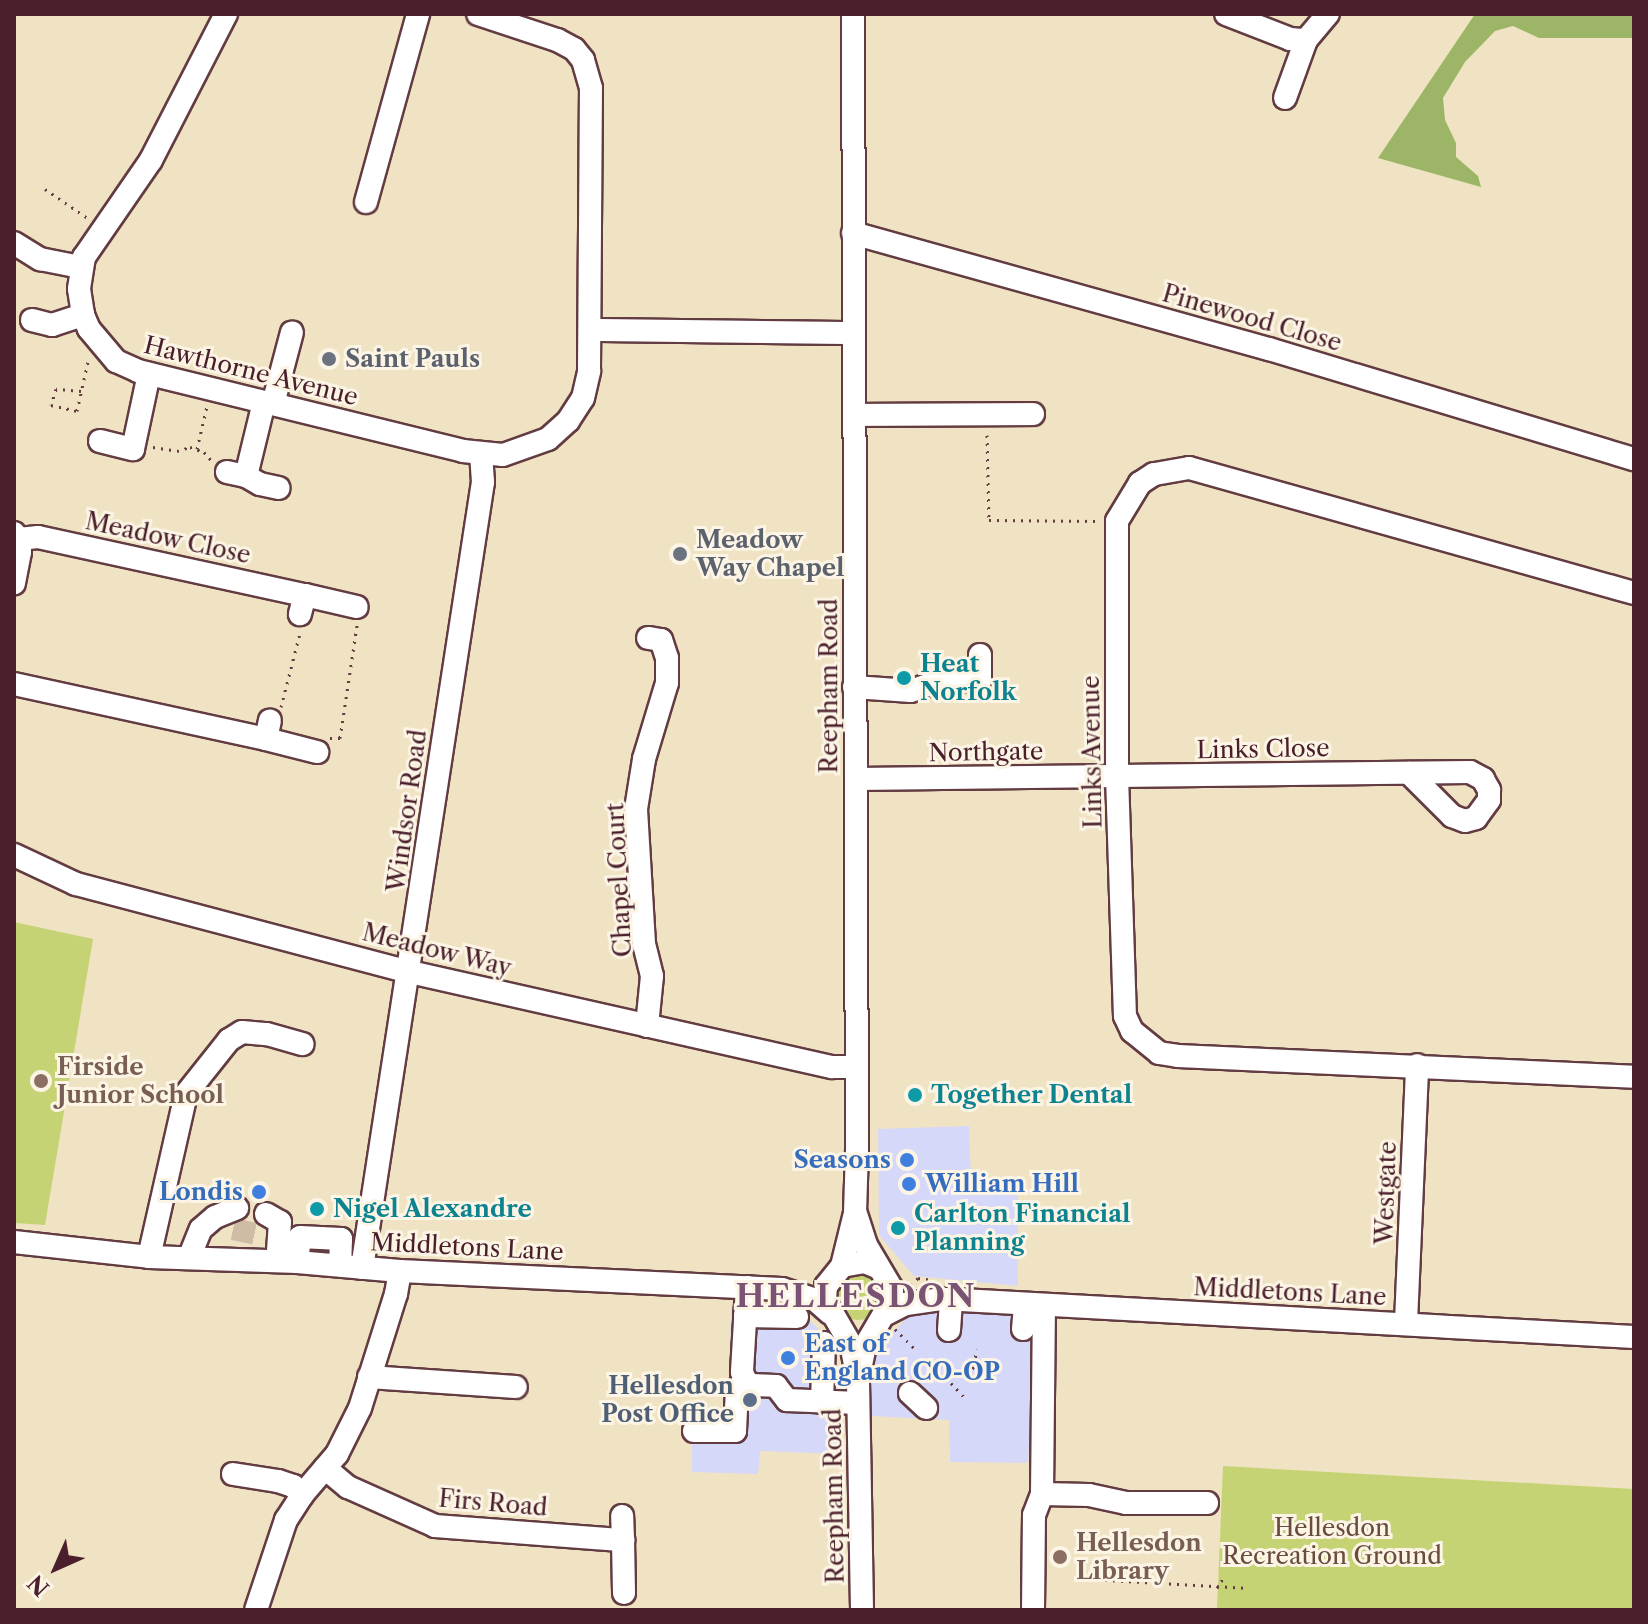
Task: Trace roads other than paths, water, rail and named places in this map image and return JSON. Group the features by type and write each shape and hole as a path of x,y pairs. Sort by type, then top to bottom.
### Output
{"street":[{"path":"14,243 40,259 80,267 102,228 151,160 226,14"},
{"path":"366,202 418,14"},
{"name":"Hawthorne Avenue","path":"80,267 83,315 101,347 116,361 149,374 481,455 522,451 548,439 568,421 583,398 589,371 591,88 574,49 557,40 478,14"},
{"name":"Reepham Road","path":"853,14 855,1213 825,1300 851,1345 858,1380 862,1610"},
{"path":"1226,14 1290,39 1306,40"},
{"path":"1285,98 1306,40 1328,14"},
{"name":"Pinewood Close","path":"853,233 1269,349 1634,459"},
{"path":"32,320 52,325 83,315"},
{"path":"591,330 854,333"},
{"path":"279,488 236,474 269,403 292,332"},
{"path":"100,441 148,450 149,374"},
{"path":"855,415 1033,414"},
{"name":"Windsor Road","path":"351,1267 410,972 483,482 481,455"},
{"name":"Links Avenue","path":"1634,593 1189,468 1154,474 1140,483 1117,521 1117,776 1125,1016 1132,1031 1145,1045 1159,1053 1178,1056 1634,1077"},
{"path":"14,583 20,552 16,536"},
{"name":"Meadow Close","path":"16,536 38,537 309,603 357,607"},
{"name":"Chapel Court","path":"647,1026 652,976 644,944 636,809 644,759 667,683 667,658 657,635"},
{"path":"854,687 911,691 939,681 980,680 980,655"},
{"path":"14,684 274,735 317,752"},
{"name":"Links Close","path":"1117,776 1409,773"},
{"name":"Northgate","path":"856,779 1117,776"},
{"name":"Meadow Way","path":"14,855 29,859 76,884 410,972 832,1067 855,1067"},
{"path":"149,1257 183,1103 195,1084 229,1040 242,1032 267,1034 303,1044"},
{"name":"Westgate","path":"1406,1322 1417,1065"},
{"name":"Reepham Road","path":"855,1213 866,1245 883,1273 892,1300 865,1346 858,1380"},
{"path":"189,1258 201,1229 230,1218"},
{"path":"270,1228 287,1261"},
{"name":"Middletons Lane","path":"14,1242 149,1257 287,1261 400,1271 782,1289 815,1300 834,1317"},
{"path":"837,1270 865,1262 883,1273"},
{"name":"Middletons Lane","path":"782,1289 837,1270"},
{"path":"256,1610 273,1551 302,1495 346,1436 369,1377 396,1294 400,1271"},
{"name":"Middletons Lane","path":"883,1273 947,1299"},
{"path":"747,1287 742,1372 745,1380 751,1385 776,1386 787,1400 858,1403"},
{"path":"947,1299 949,1330"},
{"name":"Middletons Lane","path":"884,1318 906,1304 947,1299 1634,1337"},
{"path":"1023,1329 1035,1305"},
{"path":"1033,1610 1034,1515 1042,1494 1035,1305"},
{"path":"745,1316 797,1317"},
{"path":"834,1317 861,1329 884,1318"},
{"path":"822,1402 824,1343"},
{"path":"369,1377 516,1387"},
{"path":"694,1431 735,1431 737,1389 745,1380"},
{"name":"Firs Road","path":"325,1468 348,1487 435,1526 623,1540"},
{"path":"233,1474 278,1481 293,1486 302,1495"},
{"path":"1042,1494 1089,1495 1126,1503 1207,1503"},
{"path":"622,1516 624,1593"}],"tunnel":[{"path":"233,1229 262,1235"}],"place":[{"name":"Saint Pauls","path":"329,359"},
{"name":"Meadow Way Chapel","path":"680,554"},
{"name":"Heat Norfolk","path":"904,678"},
{"name":"Firside Junior School","path":"41,1081"},
{"name":"Together Dental","path":"915,1095"},
{"name":"Seasons","path":"907,1160"},
{"name":"William Hill","path":"909,1184"},
{"name":"Londis","path":"259,1192"},
{"name":"Nigel Alexandre","path":"317,1209"},
{"name":"Carlton Financial Planning","path":"898,1228"},
{"name":"East of England CO-OP","path":"788,1358"},
{"name":"Hellesdon Post Office","path":"750,1400"},
{"name":"Hellesdon Library","path":"1060,1557"}],"district":[{"name":"HELLESDON","path":"856,1296"}],"park label":[{"name":"Hellesdon Recreation Ground","path":"1332,1542"}]}
